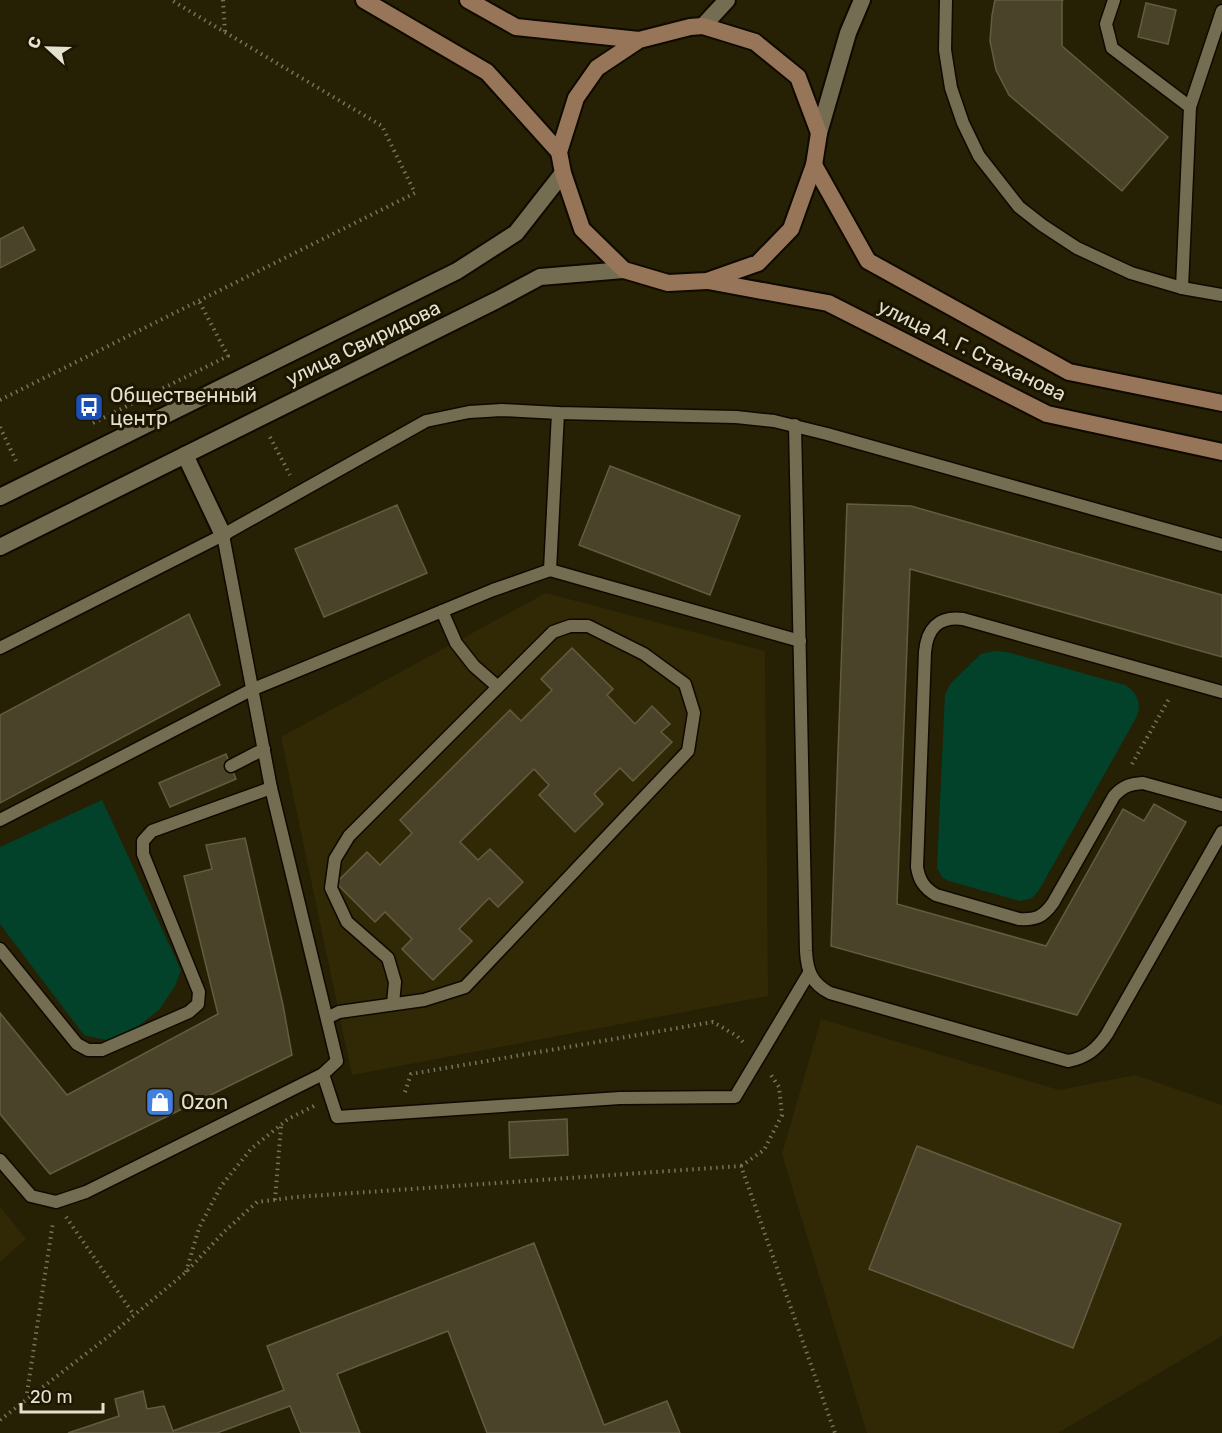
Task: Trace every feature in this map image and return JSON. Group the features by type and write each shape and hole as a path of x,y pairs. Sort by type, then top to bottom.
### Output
{"main road":[{"path":"364,0 487,72 559,152"},
{"path":"468,0 516,27 639,40"},
{"path":"703,26 755,42 798,76 819,133 814,165 791,229 758,262 707,281 668,283 624,270 582,229 563,173 559,152 576,98 586,83 597,68 639,40 690,27 703,26"},
{"name":"улица А. Г. Стаханова","path":"814,165 868,261 1069,372 1222,403"},
{"name":"улица А. Г. Стаханова","path":"707,281 828,303 1047,414 1222,452"}],"street":[{"path":"703,26 727,0"},
{"path":"819,133 848,33 862,0"},
{"name":"улица Свиридова","path":"0,497 456,271 516,233 563,173"},
{"name":"улица Свиридова","path":"0,547 540,277 624,270"},
{"path":"186,455 223,535"}],"lane":[{"path":"946,0 945,50 951,88 963,123 979,156 1019,207 1077,248 1131,273 1182,288 1222,295"},
{"path":"1114,0 1106,24 1112,48 1190,107"},
{"path":"1182,288 1190,107 1222,11"},
{"path":"0,648 223,535 426,421 469,412 502,410 735,417 774,421 1222,545"},
{"path":"550,570 558,413"},
{"path":"795,425 806,957 809,973 815,983 830,993 1068,1061 1077,1059 1099,1046 1107,1034 1222,832"},
{"path":"0,1160 32,1196 56,1202 86,1192 322,1074 338,1061 271,788 223,535"},
{"path":"0,820 251,690 493,590 550,570 800,641"},
{"path":"442,611 456,643 474,666 498,687"},
{"path":"1222,692 963,619 954,618 941,621 928,635 925,652 917,867 919,877 928,891 936,895 1019,919 1030,920 1046,912 1053,903 1120,789 1127,785 1143,783 1222,805"},
{"path":"327,1018 339,1012 424,1000 465,987 688,751 694,712 685,684 644,654 588,626 570,626 553,632 349,836 335,859 331,888 348,922 388,958 395,982 393,1004"},
{"path":"231,766 264,749"},
{"path":"0,949 77,1044 88,1050 102,1050 189,1012 198,1004 199,992 142,854 143,841 152,831 271,788"},
{"path":"322,1074 338,1117 620,1098 735,1097 809,973"}],"path":[{"path":"0,400 415,193 382,126 171,0"},
{"path":"223,0 225,32"},
{"path":"90,425 228,356 199,301"},
{"path":"260,417 298,492"},
{"path":"0,426 16,461 27,456"},
{"path":"1114,796 1179,680"},
{"path":"0,1420 185,1273 225,1231 257,1202 308,1196 741,1166 764,1150 782,1115 779,1087 759,1057 737,1036 713,1022 411,1074 397,1113"},
{"path":"185,1273 199,1228 221,1186 251,1149 288,1119 331,1097"},
{"path":"275,1200 281,1126"},
{"path":"741,1166 835,1433"},
{"path":"56,1202 134,1315"},
{"path":"27,1393 56,1202"}],"shaded area":[{"path":"546,593 765,651 768,996 352,1075 281,737"},
{"path":"821,1019 1059,1090 1135,1075 1222,1105 1222,1336 1058,1433 867,1433 782,1154"},
{"path":"0,1207 26,1239 0,1262"}],"green space":[{"path":"994,651 1007,652 1125,685 1136,695 1139,704 1136,718 1039,890 1032,898 1020,901 949,881 942,877 937,868 945,694 951,683 981,654"},
{"path":"102,800 181,970 175,986 159,1010 136,1028 106,1040 84,1035 0,924 0,847"}],"building":[{"path":"995,0 1063,0 1062,46 1168,137 1122,191 1009,95 996,70 990,41"},
{"path":"1146,3 1176,10 1168,44 1138,37"},
{"path":"23,227 35,250 0,268 0,239"},
{"path":"610,466 740,516 710,595 579,545"},
{"path":"847,504 911,506 1222,595 1222,657 910,569 897,904 1046,946 1123,809 1144,821 1154,804 1186,822 1077,1015 831,946"},
{"path":"397,505 427,573 324,617 295,549"},
{"path":"189,614 220,685 0,803 0,715"},
{"path":"572,648 613,689 607,695 635,724 652,706 670,724 661,732 672,742 633,781 620,768 594,794 603,804 575,832 539,795 549,785 534,769 460,842 478,860 490,849 523,882 498,907 489,898 459,929 472,941 433,980 402,949 412,939 385,912 375,922 336,883 367,852 380,865 412,833 400,820 510,710 521,721 552,690 541,679"},
{"path":"226,754 236,779 170,807 159,783"},
{"path":"245,838 292,1055 50,1174 0,1114 0,1013 67,1095 218,1014 184,876 212,869 206,845"},
{"path":"567,1119 568,1155 510,1158 509,1122"},
{"path":"917,1146 1121,1224 1073,1348 869,1269"},
{"path":"534,1243 604,1425 667,1401 680,1433 487,1433 448,1331 337,1374 360,1433 301,1433 290,1406 217,1433 68,1433 119,1416 115,1399 143,1391 147,1409 164,1406 173,1431 284,1390 267,1346"}],"place":[{"name":"Общественный центр","path":"89,407"},
{"name":"Ozon","path":"160,1102"}]}
